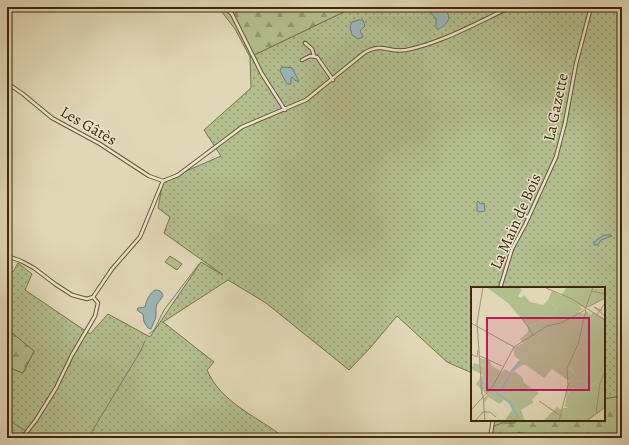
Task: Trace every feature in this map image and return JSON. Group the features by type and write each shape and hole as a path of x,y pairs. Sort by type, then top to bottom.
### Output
{"street":[{"path":"224,7 232,14 262,74 285,110"},
{"path":"7,256 34,268 72,295 87,299 93,297 112,269 140,238 163,181 178,175 242,127 306,100 371,49 382,47 398,51 414,48 457,32 511,7"},
{"name":"La Gazette","path":"554,164 565,123 578,56 591,7"},
{"path":"305,43 312,49 314,56"},
{"path":"302,60 314,56 319,58 333,80"},
{"name":"Les Gâtès","path":"7,83 52,118 100,144 149,176 163,181"},
{"name":"La Main de Bois","path":"500,287 512,249 554,164"},
{"path":"516,215 529,217"},
{"path":"23,436 36,420 56,388 72,355 95,316 98,304 93,297"},
{"path":"490,438 494,421"}],"green space":[{"path":"218,7 354,7 250,57 235,29"},
{"path":"354,7 622,7 622,396 605,399 605,287 471,287 471,373 447,362 397,316 349,370 266,303 228,280 163,322 214,362 207,370 213,382 221,392 241,408 285,438 7,438 7,367 23,373 34,351 7,329 7,267 13,272 18,263 32,274 25,290 90,334 108,314 150,337 201,262 223,275 164,233 170,217 158,208 163,181 221,156 204,130 251,88 250,57"},
{"path":"170,256 182,264 177,270 165,262"},
{"path":"7,329 34,351 23,373 7,367"},
{"path":"622,396 622,433 599,438 540,438 528,434 526,437 519,432 511,438 491,438 494,426 502,423 515,423 516,421 605,421 605,399"},
{"path":"493,421 516,421 515,424 509,424 489,438"},
{"path":"518,432 526,437 528,434 540,438 511,438"},
{"path":"622,433 622,438 599,438"}],"water":[{"path":"436,9 446,11 449,17 447,22 438,29 436,28 436,19 431,13 432,10"},
{"path":"363,20 365,26 360,31 363,37 358,39 352,35 350,26 352,22"},
{"path":"281,68 292,68 299,81 296,81 292,77 291,84 287,84 280,71"},
{"path":"478,201 481,204 484,203 485,211 477,211"},
{"path":"604,235 612,236 601,240 598,245 594,245 594,242"},
{"path":"155,290 160,291 163,296 157,304 156,317 151,329 148,328 144,322 143,314 137,309 145,307 148,298"}],"waterway":[{"path":"149,334 154,330 164,310 199,264"},
{"path":"88,438 140,352 145,341"},
{"path":"7,419 26,431"},
{"path":"28,433 34,438"}]}
